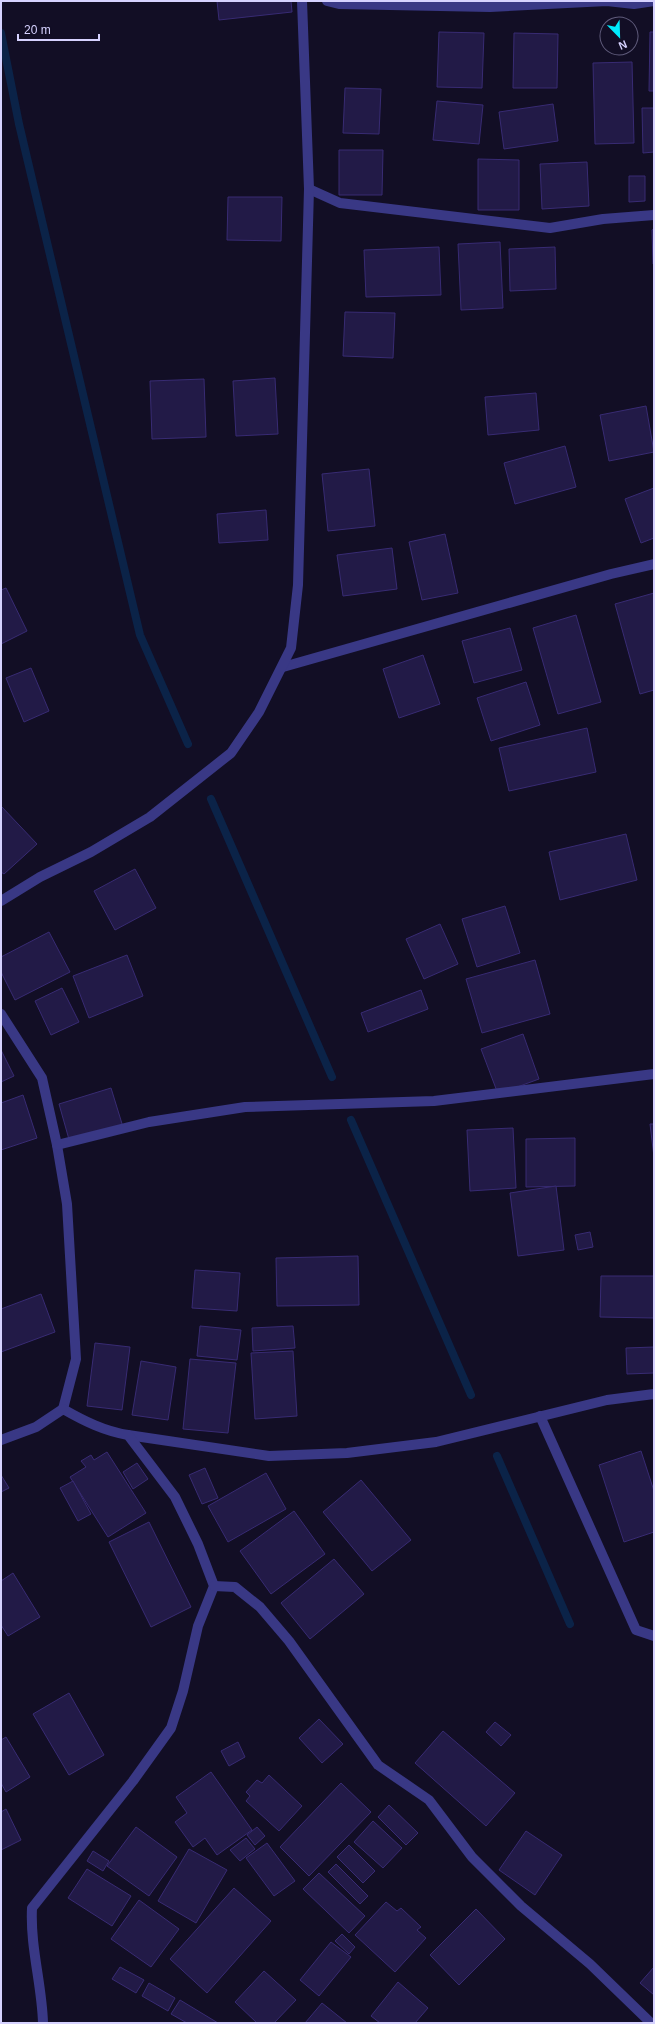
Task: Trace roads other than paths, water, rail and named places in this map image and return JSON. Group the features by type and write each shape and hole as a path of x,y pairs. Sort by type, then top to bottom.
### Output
{"street":[{"path":"1,902 40,877 90,852 150,817 231,753 260,712 291,648 298,585 309,189 302,1"},
{"path":"327,1 339,4 490,7 607,1 634,4 654,1"},
{"path":"309,189 340,203 550,228 603,219 654,215"},
{"path":"283,667 611,574 654,564"},
{"path":"1,1014 42,1078 57,1145 67,1204 76,1359 63,1409 36,1427 1,1440"},
{"path":"57,1145 149,1122 245,1107 434,1101 654,1074"},
{"path":"63,1409 86,1422 111,1432 269,1456 347,1453 436,1442 607,1400 654,1394"},
{"path":"540,1416 636,1630 654,1636"},
{"path":"43,2023 42,2002 31,1926 32,1908 133,1781 171,1728 183,1691 198,1626 214,1586 198,1544 174,1497 128,1435"},
{"path":"214,1586 234,1587 260,1607 289,1641 378,1766 429,1800 472,1857 521,1906 590,1964 651,2023"}],"waterway":[{"path":"1,33 19,124 140,635 188,744"},
{"path":"211,799 332,1077"},
{"path":"351,1120 471,1395"},
{"path":"497,1456 570,1624"}]}
